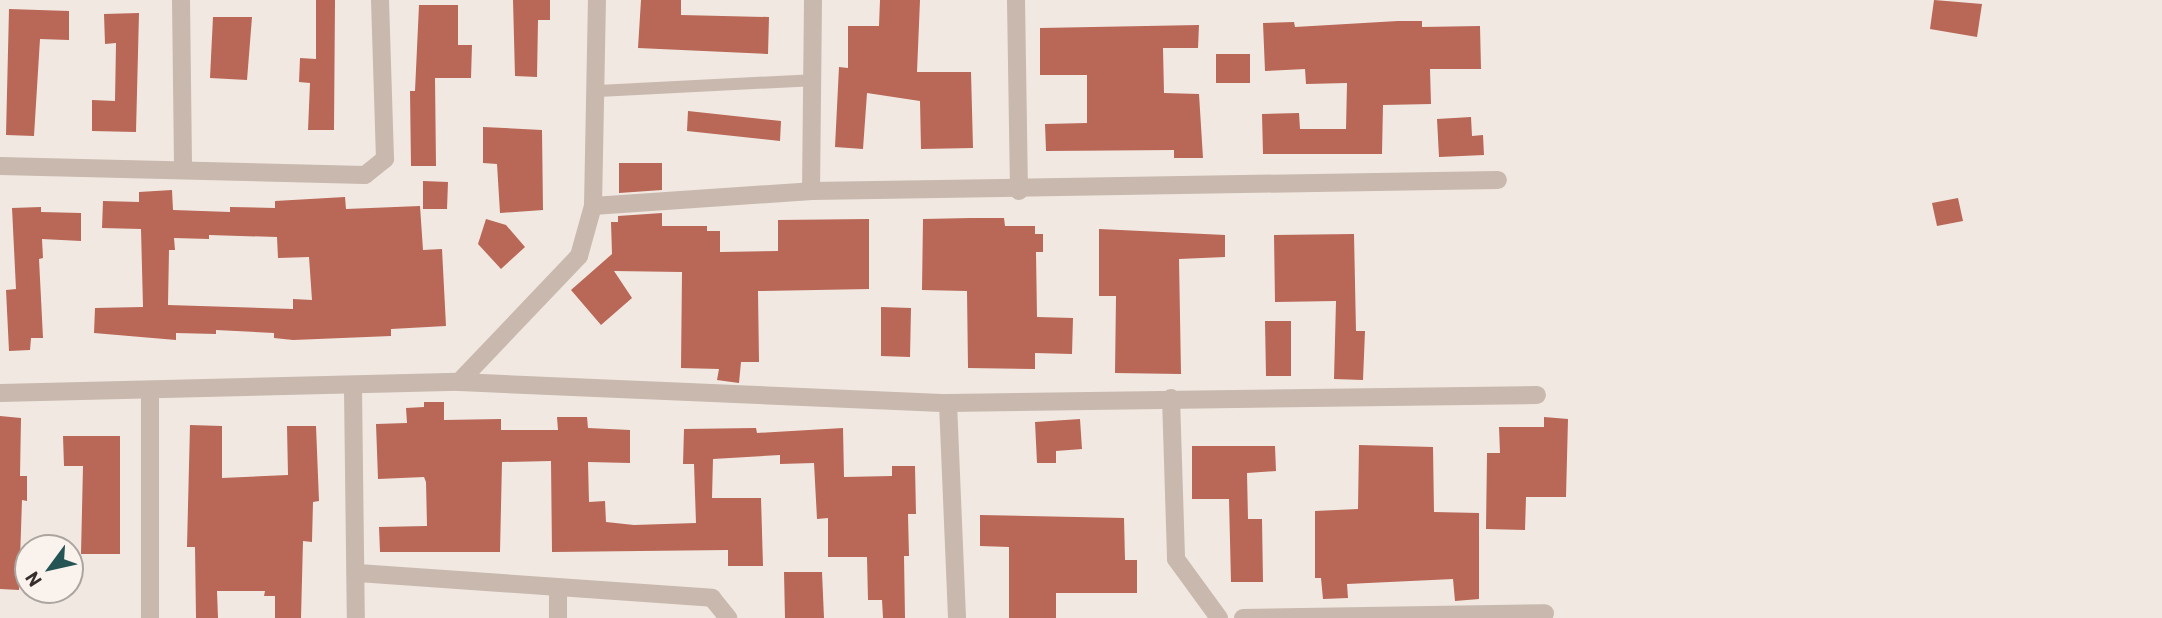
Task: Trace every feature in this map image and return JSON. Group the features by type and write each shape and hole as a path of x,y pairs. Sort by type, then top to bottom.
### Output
{"street":[{"path":"181,0 183,168"},
{"path":"0,166 183,168 365,175 385,159 380,0"},
{"path":"459,382 579,256 593,206 598,91 597,0"},
{"path":"811,191 813,0"},
{"path":"1016,0 1019,191"},
{"path":"593,206 811,191 1019,191 1498,180"},
{"path":"0,393 353,388 459,382 948,402 1537,396"},
{"path":"353,388 358,573 356,618"},
{"path":"149,618 150,391"},
{"path":"1171,398 1176,559 1219,618"},
{"path":"948,402 957,618"},
{"path":"358,573 558,590 712,598 728,618"},
{"path":"558,590 558,618"},
{"path":"1243,618 1545,613"}],"lane":[{"path":"598,91 812,80"}],"building":[{"path":"316,0 335,0 334,130 308,130 310,83 299,82 300,58 316,59"},
{"path":"513,0 550,0 550,20 538,20 537,77 515,76"},
{"path":"641,0 681,0 681,15 769,17 768,54 638,48"},
{"path":"880,0 920,0 917,72 971,72 973,148 921,149 920,101 867,93 863,149 835,147 839,67 848,68 848,26 879,26"},
{"path":"1934,0 1982,4 1977,37 1930,29"},
{"path":"419,5 458,5 458,45 472,45 471,78 435,78 436,166 411,166 410,91 415,91"},
{"path":"9,9 69,11 69,40 40,39 34,136 6,135"},
{"path":"139,13 136,132 92,131 92,100 115,101 116,43 105,44 104,14"},
{"path":"213,17 252,17 247,80 210,78"},
{"path":"1422,21 1422,27 1480,26 1481,69 1430,69 1431,104 1383,105 1382,154 1263,154 1262,114 1299,113 1300,129 1346,129 1347,83 1306,84 1305,69 1265,71 1263,23 1294,22 1295,27"},
{"path":"1199,25 1198,48 1163,48 1164,93 1199,94 1203,158 1174,158 1174,150 1046,151 1045,124 1087,123 1087,75 1040,75 1040,28"},
{"path":"1216,54 1250,54 1250,83 1216,83"},
{"path":"688,111 781,121 780,141 687,131"},
{"path":"1471,117 1472,136 1483,135 1484,155 1439,157 1437,119"},
{"path":"483,127 542,130 543,210 500,213 497,164 483,163"},
{"path":"619,163 662,163 662,190 619,193"},
{"path":"423,181 448,182 447,209 423,209"},
{"path":"172,190 173,210 230,212 230,207 275,208 275,201 345,197 346,209 420,206 423,250 442,249 446,326 391,329 391,336 293,340 274,338 274,333 216,330 216,334 176,333 176,340 94,333 95,308 143,307 141,229 102,228 103,201 139,202 139,192","holes":["209,235 277,237 278,258 309,257 312,300 293,299 293,309 168,305 169,250 175,250 174,238 209,239"]},
{"path":"1958,198 1963,221 1937,226 1932,203"},
{"path":"41,207 41,212 81,213 81,241 42,239 43,258 39,259 43,338 31,338 30,350 9,351 6,290 16,289 12,208"},
{"path":"662,213 662,226 707,226 707,231 720,231 720,252 778,251 778,220 869,219 869,289 758,291 759,362 741,362 739,383 717,380 719,369 681,368 682,272 614,271 632,298 601,325 571,290 612,254 611,222 618,222 618,216"},
{"path":"1004,218 1005,226 1035,226 1035,234 1043,234 1043,252 1036,252 1037,317 1073,318 1072,354 1035,353 1035,369 968,368 967,291 922,290 923,219"},
{"path":"486,219 506,225 525,247 501,269 478,244"},
{"path":"1099,229 1225,235 1225,257 1179,259 1181,374 1115,373 1116,296 1099,296"},
{"path":"1354,234 1356,331 1365,331 1363,380 1334,379 1336,301 1275,302 1274,235"},
{"path":"881,307 911,308 910,357 881,356"},
{"path":"1265,321 1291,321 1291,376 1266,376"},
{"path":"424,402 444,402 444,420 501,419 501,430 558,430 557,417 587,417 588,428 630,430 630,463 588,462 589,502 605,501 606,522 634,525 696,523 694,464 683,464 684,429 756,428 757,433 843,428 844,477 892,476 892,466 915,466 916,514 908,514 909,556 904,556 905,618 883,618 882,600 868,600 867,557 828,557 828,518 817,519 814,463 780,464 780,455 713,459 712,498 761,498 763,566 728,566 728,550 552,552 551,461 502,462 500,552 380,552 379,527 427,526 426,482 424,477 378,479 376,424 407,423 406,408 424,407"},
{"path":"0,416 21,418 20,476 27,476 27,501 22,500 21,534 14,534 14,590 0,589"},
{"path":"1544,417 1568,419 1566,497 1526,497 1525,530 1486,529 1487,453 1500,453 1499,427 1544,427"},
{"path":"1080,419 1082,449 1056,451 1056,463 1037,463 1035,422"},
{"path":"190,425 222,426 222,478 288,475 287,426 316,426 319,501 313,502 312,542 303,541 301,618 275,618 275,596 264,596 265,591 217,591 218,618 196,618 195,547 187,547"},
{"path":"63,436 120,436 120,554 84,554 84,534 81,534 83,466 64,466"},
{"path":"1359,445 1433,447 1434,512 1479,513 1479,599 1455,601 1453,579 1347,584 1348,598 1323,599 1321,578 1315,578 1315,511 1358,509"},
{"path":"1192,446 1275,446 1276,471 1247,473 1248,519 1262,519 1263,582 1231,582 1229,499 1192,499"},
{"path":"980,515 1124,518 1125,560 1137,560 1137,593 1056,593 1056,618 1009,618 1009,547 980,546"},
{"path":"784,572 822,572 824,618 785,618"}]}
